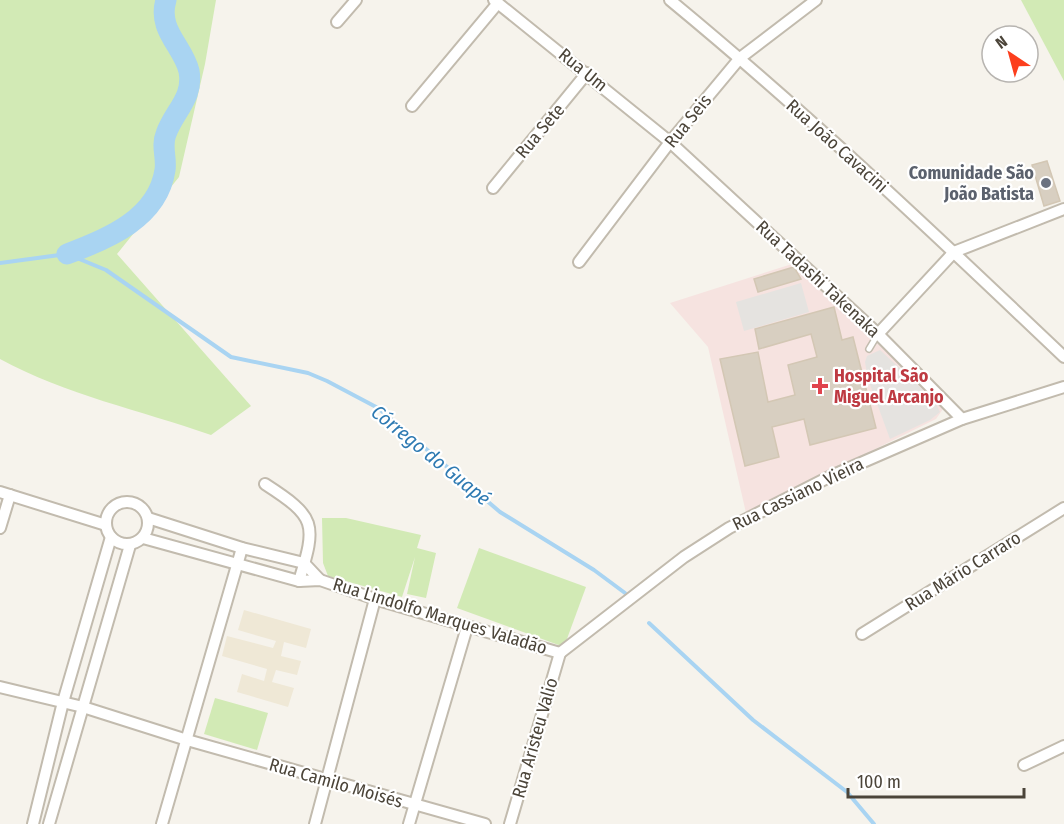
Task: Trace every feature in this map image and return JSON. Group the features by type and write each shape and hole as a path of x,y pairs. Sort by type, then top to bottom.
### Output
{"street":[{"path":"337,22 356,0"},
{"name":"Rua João Cavacini","path":"670,0 740,58 954,252 1064,357"},
{"name":"Rua Seis","path":"579,262 670,142 740,58 816,0"},
{"path":"412,106 496,2"},
{"name":"Rua Um","path":"496,2 670,142"},
{"name":"Rua Sete","path":"493,188 587,73"},
{"name":"Rua Tadashi Takenaka","path":"670,142 878,334 962,419"},
{"path":"878,334 954,252 1064,209"},
{"name":"Rua Cassiano Vieira","path":"560,652 642,589 729,528 831,476 962,419 1064,387"},
{"path":"265,484 294,503 310,522 311,533 299,581"},
{"path":"0,528 5,493 106,525"},
{"path":"127,502 141,506 148,518 147,532 143,538 130,544 123,544 111,537 106,525 114,506 127,502"},
{"name":"Rua Mário Carraro","path":"862,634 1064,508"},
{"path":"148,518 242,548 304,563"},
{"path":"33,824 63,702 111,537"},
{"name":"Rua Lindolfo Marques Valadão","path":"143,538 299,581 320,580 467,627 560,652"},
{"path":"49,824 130,544"},
{"path":"162,824 242,548"},
{"name":"Rua Lindolfo Marques Valadão","path":"304,563 320,580"},
{"path":"315,824 375,599"},
{"path":"408,824 467,627"},
{"name":"Rua Aristeu Valio","path":"510,824 560,652"},
{"name":"Rua Camilo Moisés","path":"0,687 83,707 187,740 485,824"},
{"path":"1024,765 1064,746"}],"lane":[{"path":"869,349 878,334"}],"shaded area":[{"name":"Hospital São Miguel Arcanjo","path":"792,264 936,398 943,409 936,419 746,513 708,347 670,303"},
{"path":"801,283 809,312 744,331 736,302"},
{"path":"880,350 934,400 940,412 930,420 890,439 868,379 865,362 867,356"},
{"path":"244,610 311,629 306,648 284,642 281,656 301,661 297,675 276,670 272,682 294,688 288,707 237,692 242,674 264,681 267,669 222,656 227,636 273,648 276,641 238,630"}],"green space":[{"path":"0,0 216,0 205,64 179,177 117,254 251,406 211,435 51,383 0,359"},
{"path":"1021,0 1064,0 1064,81 1040,36 1040,24 1034,24"},
{"path":"322,518 346,518 421,535 417,548 436,553 426,598 407,594 415,557 402,597 328,576 323,563"},
{"path":"479,548 586,587 564,647 457,608"},
{"path":"215,698 268,713 257,750 204,734"}],"building":[{"name":"Comunidade São João Batista","path":"1047,161 1060,201 1044,206 1032,165"},
{"path":"794,267 801,279 758,292 754,279"},
{"path":"834,307 842,340 853,337 876,428 810,445 804,419 772,427 779,457 745,466 720,359 758,352 768,402 795,395 788,365 817,357 811,334 759,349 755,329"}],"waterway":[{"path":"67,254 99,241 129,224 142,214 160,187 165,170 165,138 169,126 186,97 190,81 186,62 165,20 166,0"},
{"name":"Córrego do Guapé","path":"0,263 67,254 106,270 231,357 308,373 327,381 378,408 500,512 594,570 625,593"},
{"name":"Córrego do Guapé","path":"649,623 753,720 847,792 874,824"}],"place":[{"name":"Comunidade São João Batista","path":"1046,183"},
{"name":"Hospital São Miguel Arcanjo","path":"820,386"}]}
